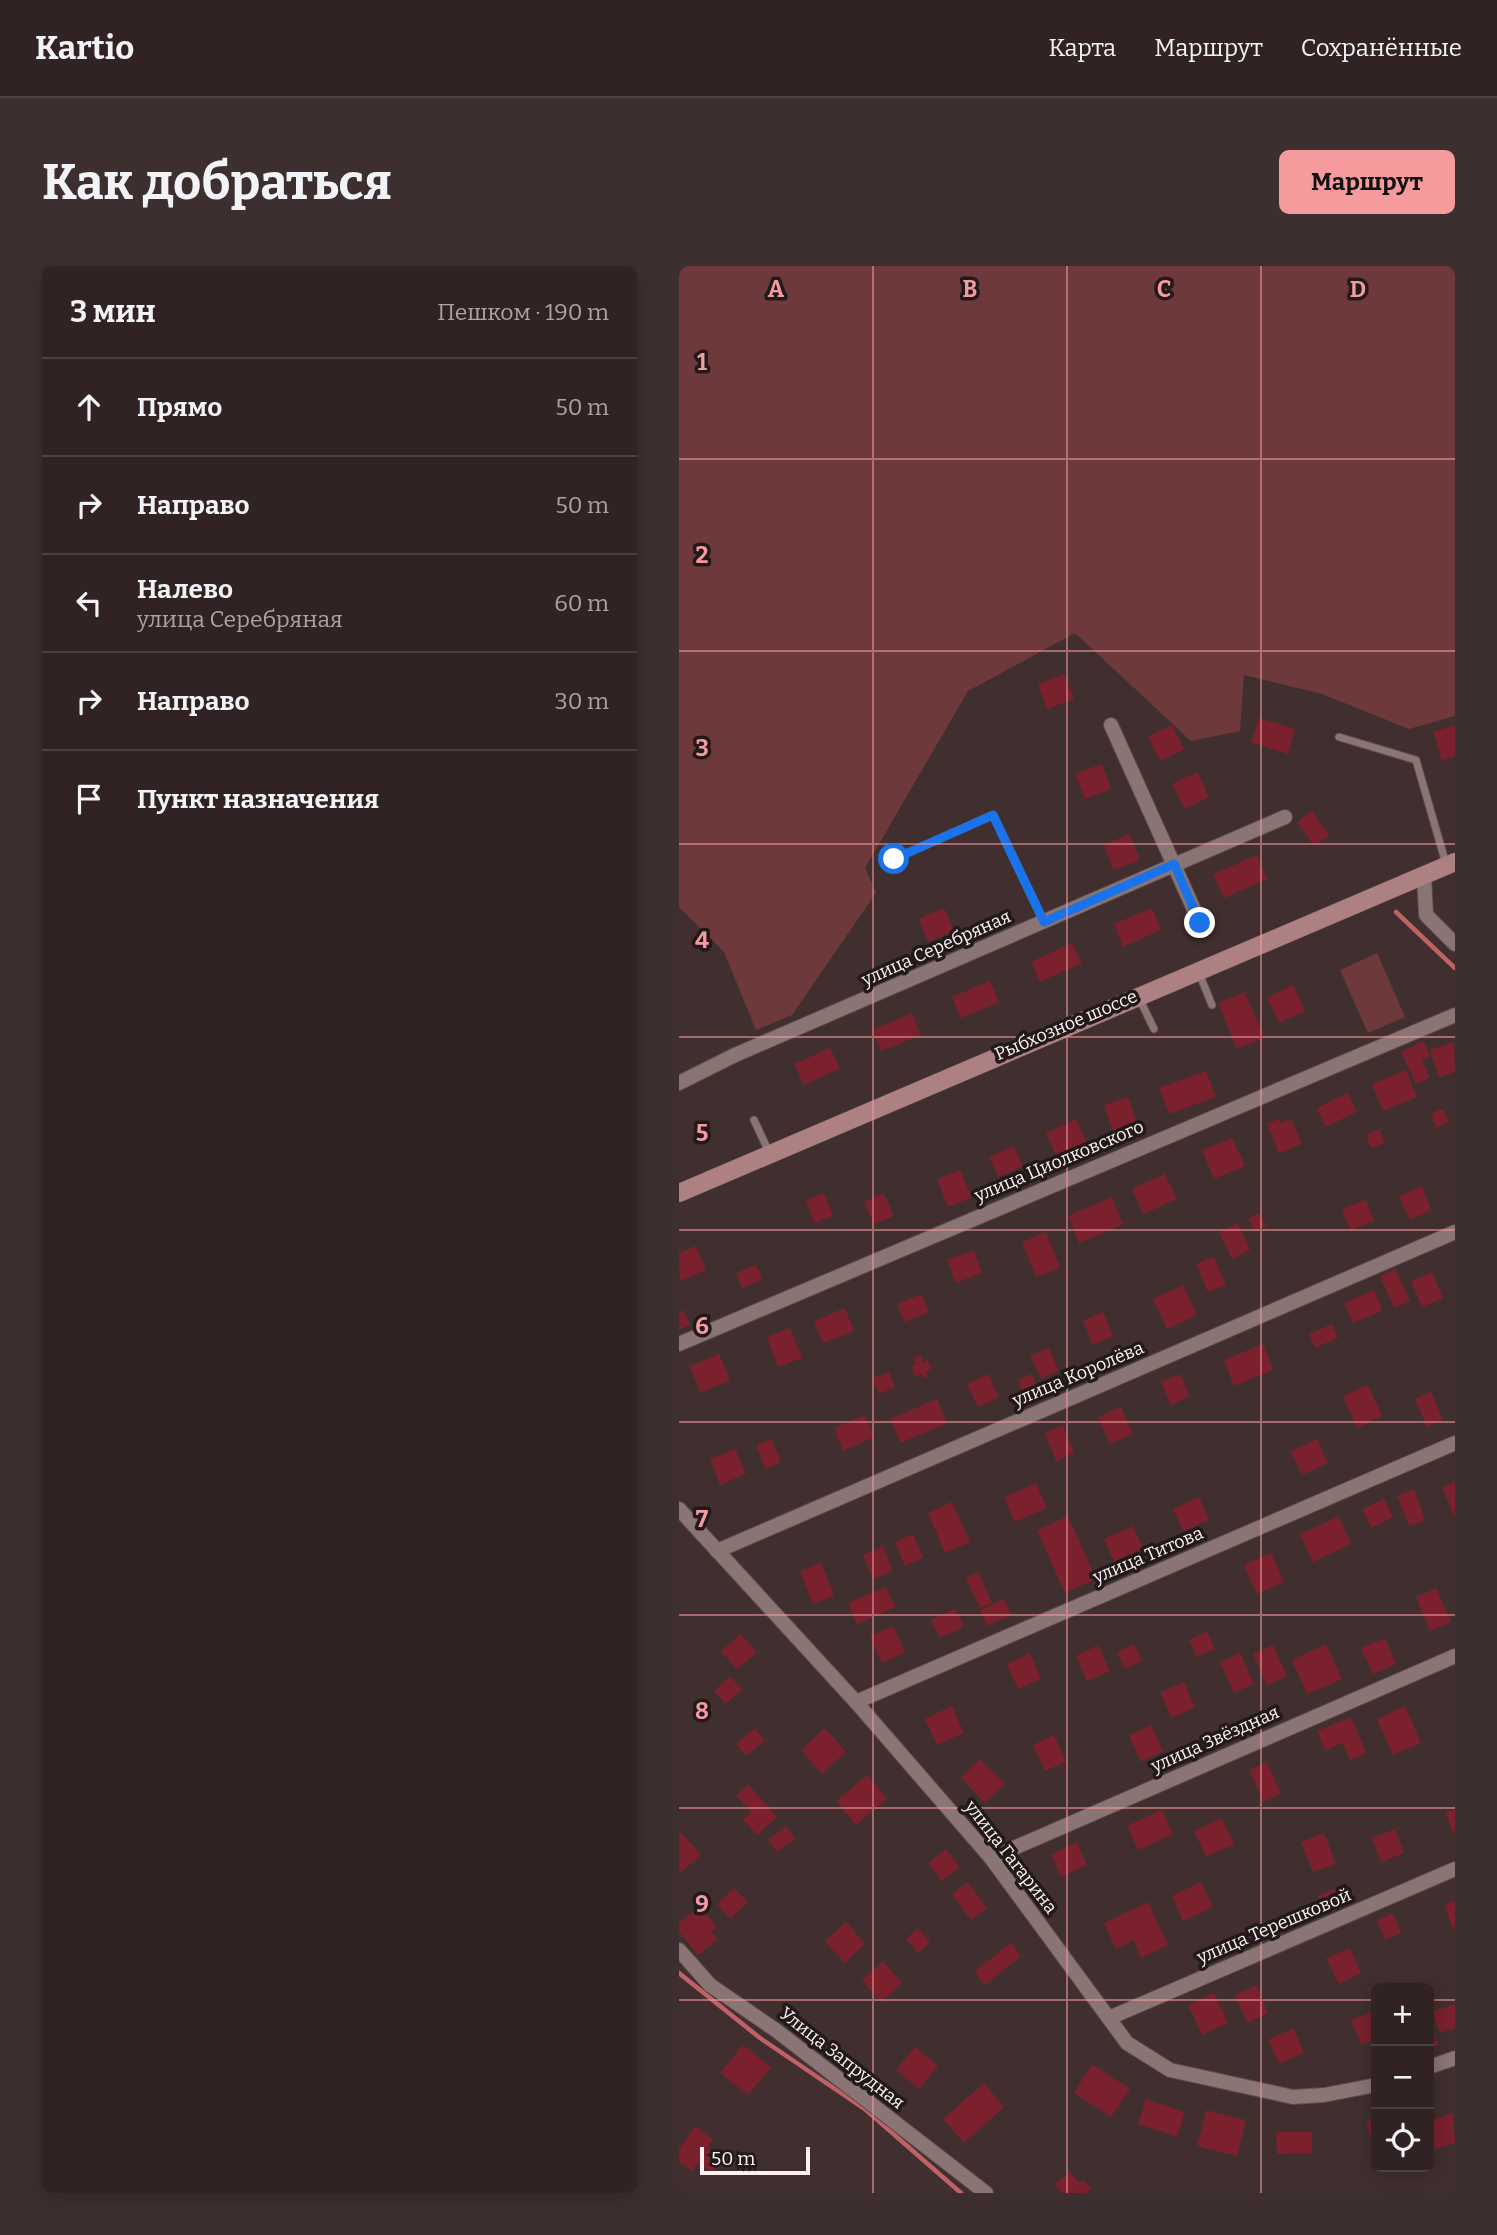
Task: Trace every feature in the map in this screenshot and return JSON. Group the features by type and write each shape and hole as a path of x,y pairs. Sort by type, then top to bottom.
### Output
{"street":[{"path":"1111,725 1200,923"},
{"name":"улица Серебряная","path":"679,1083 735,1055 1285,817"},
{"name":"Рыбхозное шоссе","path":"679,1193 1198,969 1451,864"},
{"path":"1424,875 1426,915 1455,944"},
{"name":"улица Циолковского","path":"679,1344 1455,1015"},
{"name":"улица Королёва","path":"717,1551 1455,1232"},
{"name":"улица Титова","path":"856,1702 1455,1443"},
{"name":"улица Гагарина","path":"679,1508 856,1702 991,1858 1127,2043 1170,2070 1293,2097 1324,2095 1371,2086"},
{"name":"улица Звёздная","path":"991,1858 1455,1656"},
{"name":"улица Терешковой","path":"1109,2018 1455,1869"},
{"name":"Улица Запрудная","path":"679,1950 710,1985 776,2031 986,2193"},
{"path":"1434,2065 1455,2057"}],"lane":[{"path":"1339,737 1416,760 1451,864"},
{"path":"894,859 993,815 1044,922"},
{"path":"1198,969 1212,1005"},
{"path":"1138,995 1154,1029"},
{"path":"754,1120 770,1153"}],"shaded area":[{"path":"679,266 1455,266 1455,716 1409,729 1322,694 1244,675 1240,731 1191,741 1075,633 968,691 865,868 876,893 792,1015 756,1030 724,952 679,907"},
{"path":"1377,953 1405,1017 1368,1033 1340,970"}],"building":[{"path":"1064,674 1074,699 1047,709 1038,684"},
{"path":"1259,718 1295,729 1288,754 1251,742"},
{"path":"1172,725 1184,749 1160,761 1148,737"},
{"path":"1455,725 1455,756 1442,760 1433,732"},
{"path":"1102,764 1111,789 1085,799 1075,774"},
{"path":"1197,772 1209,797 1185,809 1172,784"},
{"path":"1312,811 1329,835 1314,846 1297,822"},
{"path":"1130,834 1140,860 1113,870 1104,845"},
{"path":"1257,855 1267,879 1224,898 1213,874"},
{"path":"944,908 954,931 928,942 919,919"},
{"path":"1152,908 1161,930 1123,947 1114,924"},
{"path":"1072,943 1082,963 1040,982 1031,962"},
{"path":"990,981 999,1002 961,1018 952,997"},
{"path":"1293,985 1305,1011 1279,1023 1267,998"},
{"path":"1245,992 1264,1038 1237,1049 1218,1003"},
{"path":"912,1013 921,1035 881,1051 872,1030"},
{"path":"1423,1041 1430,1056 1422,1060 1430,1078 1416,1084 1401,1052"},
{"path":"1454,1042 1455,1072 1439,1077 1430,1050"},
{"path":"830,1048 840,1068 804,1085 794,1064"},
{"path":"1406,1070 1417,1097 1383,1111 1372,1084"},
{"path":"1206,1071 1216,1097 1169,1114 1159,1088"},
{"path":"1348,1093 1357,1112 1326,1127 1317,1108"},
{"path":"1128,1097 1137,1124 1113,1132 1104,1105"},
{"path":"1443,1109 1449,1122 1436,1128 1432,1118 1434,1112"},
{"path":"1076,1119 1088,1146 1058,1160 1046,1133"},
{"path":"1279,1119 1281,1123 1291,1119 1302,1144 1279,1153 1267,1124"},
{"path":"1379,1129 1385,1143 1371,1148 1366,1135"},
{"path":"1232,1138 1245,1166 1214,1179 1202,1150"},
{"path":"1014,1146 1023,1166 998,1177 989,1157"},
{"path":"960,1170 972,1197 948,1207 937,1179"},
{"path":"1165,1174 1177,1199 1143,1214 1132,1188"},
{"path":"1422,1186 1431,1210 1410,1220 1399,1196"},
{"path":"824,1193 833,1216 814,1223 806,1200"},
{"path":"884,1193 894,1216 874,1224 864,1202"},
{"path":"1112,1197 1123,1224 1079,1243 1068,1216"},
{"path":"1366,1200 1374,1221 1350,1230 1342,1209"},
{"path":"1259,1213 1266,1226 1255,1232 1248,1219"},
{"path":"1238,1223 1250,1250 1232,1259 1219,1232"},
{"path":"1046,1232 1060,1268 1036,1277 1022,1242"},
{"path":"696,1246 706,1270 680,1281 679,1253"},
{"path":"974,1250 982,1273 956,1283 947,1260"},
{"path":"1214,1257 1226,1285 1208,1292 1196,1264"},
{"path":"756,1265 762,1280 742,1288 736,1273"},
{"path":"1395,1269 1410,1301 1394,1308 1380,1276"},
{"path":"1432,1272 1443,1298 1422,1307 1411,1281"},
{"path":"1183,1285 1197,1315 1167,1329 1153,1299"},
{"path":"1374,1290 1382,1311 1353,1323 1344,1303"},
{"path":"921,1294 929,1312 905,1322 897,1304"},
{"path":"845,1308 854,1331 823,1343 814,1321"},
{"path":"683,1310 690,1325 679,1330 679,1312"},
{"path":"1103,1312 1113,1336 1093,1345 1083,1321"},
{"path":"1332,1324 1338,1338 1315,1348 1309,1334"},
{"path":"790,1328 802,1358 778,1367 767,1337"},
{"path":"1263,1344 1273,1370 1234,1386 1224,1360"},
{"path":"1049,1348 1059,1371 1041,1379 1030,1356"},
{"path":"719,1354 730,1380 701,1393 689,1366"},
{"path":"921,1355 923,1362 928,1360 931,1369 926,1371 928,1377 924,1378 922,1374 915,1376 911,1366 916,1364 913,1358"},
{"path":"889,1372 895,1387 879,1394 872,1378"},
{"path":"988,1374 999,1397 978,1407 967,1384"},
{"path":"1032,1374 1041,1397 1027,1403 1018,1380"},
{"path":"1180,1374 1190,1396 1171,1405 1161,1382"},
{"path":"1368,1385 1382,1416 1357,1428 1343,1396"},
{"path":"1431,1392 1443,1420 1427,1427 1415,1399"},
{"path":"937,1399 947,1423 901,1443 890,1419"},
{"path":"1121,1407 1133,1434 1110,1444 1098,1417"},
{"path":"865,1415 874,1437 843,1451 834,1428"},
{"path":"1063,1425 1074,1453 1056,1461 1045,1433"},
{"path":"771,1439 781,1462 765,1469 756,1445"},
{"path":"1317,1439 1328,1463 1302,1475 1291,1451"},
{"path":"735,1449 746,1474 720,1485 710,1459"},
{"path":"1455,1482 1455,1518 1442,1487"},
{"path":"1036,1483 1047,1508 1015,1522 1004,1497"},
{"path":"1414,1489 1425,1520 1409,1526 1397,1496"},
{"path":"1199,1497 1209,1520 1183,1531 1173,1509"},
{"path":"1384,1499 1393,1517 1371,1528 1362,1509"},
{"path":"952,1502 970,1542 945,1553 928,1513"},
{"path":"1068,1516 1096,1579 1065,1593 1037,1530"},
{"path":"1339,1516 1351,1544 1313,1562 1300,1534"},
{"path":"1133,1526 1143,1548 1114,1562 1104,1539"},
{"path":"913,1534 923,1558 905,1566 895,1542"},
{"path":"883,1546 893,1571 873,1579 863,1555"},
{"path":"1271,1553 1284,1582 1257,1594 1244,1565"},
{"path":"821,1563 834,1596 813,1604 800,1571"},
{"path":"978,1572 992,1603 980,1608 966,1578"},
{"path":"886,1587 895,1607 857,1624 848,1603"},
{"path":"1436,1588 1451,1622 1430,1631 1416,1597"},
{"path":"1004,1599 1011,1615 987,1626 980,1610"},
{"path":"955,1609 964,1627 939,1638 931,1619"},
{"path":"893,1626 905,1652 882,1663 870,1636"},
{"path":"1207,1632 1215,1649 1197,1657 1189,1640"},
{"path":"741,1634 757,1653 737,1669 721,1651"},
{"path":"1385,1638 1396,1664 1373,1674 1361,1648"},
{"path":"1134,1644 1142,1661 1125,1669 1117,1652"},
{"path":"1326,1644 1342,1679 1307,1694 1292,1660"},
{"path":"1098,1645 1110,1671 1087,1681 1076,1656"},
{"path":"1273,1645 1287,1676 1267,1685 1253,1654"},
{"path":"1030,1653 1041,1679 1018,1689 1007,1664"},
{"path":"1240,1653 1254,1684 1234,1693 1220,1662"},
{"path":"730,1676 742,1689 726,1704 714,1691"},
{"path":"1184,1682 1195,1707 1172,1718 1160,1692"},
{"path":"952,1706 964,1733 937,1745 925,1719"},
{"path":"1405,1706 1421,1743 1393,1755 1377,1719"},
{"path":"1351,1717 1366,1753 1350,1760 1343,1743 1325,1750 1317,1731"},
{"path":"1151,1725 1163,1751 1141,1762 1129,1735"},
{"path":"755,1728 765,1740 746,1756 736,1744"},
{"path":"825,1728 846,1752 822,1774 801,1750"},
{"path":"1054,1735 1066,1762 1045,1771 1033,1745"},
{"path":"980,1759 1005,1784 985,1803 961,1778"},
{"path":"1267,1762 1281,1794 1263,1802 1249,1770"},
{"path":"867,1775 887,1798 856,1825 836,1801"},
{"path":"748,1784 777,1817 757,1835 743,1819 751,1812 736,1795"},
{"path":"1455,1809 1455,1836 1445,1813"},
{"path":"1162,1810 1173,1834 1138,1850 1127,1826"},
{"path":"1222,1818 1234,1844 1206,1857 1194,1831"},
{"path":"786,1826 795,1839 777,1852 768,1840"},
{"path":"1395,1829 1404,1853 1381,1862 1372,1838"},
{"path":"679,1830 701,1855 679,1874"},
{"path":"1324,1833 1336,1864 1313,1872 1301,1842"},
{"path":"1077,1842 1087,1865 1061,1877 1051,1855"},
{"path":"946,1849 960,1867 942,1881 928,1863"},
{"path":"968,1882 987,1908 971,1920 952,1894"},
{"path":"1201,1882 1213,1907 1183,1921 1172,1896"},
{"path":"1344,1884 1352,1902 1326,1914 1318,1896"},
{"path":"734,1888 748,1902 730,1919 717,1904"},
{"path":"1455,1901 1455,1933 1444,1906"},
{"path":"1148,1902 1168,1945 1141,1958 1133,1940 1116,1949 1104,1923"},
{"path":"700,1906 717,1927 711,1931 718,1939 698,1955 679,1932 679,1923"},
{"path":"1393,1913 1401,1933 1385,1940 1377,1920"},
{"path":"846,1922 865,1944 845,1963 825,1941"},
{"path":"918,1928 930,1942 918,1953 906,1939"},
{"path":"1011,1943 1021,1956 985,1985 974,1972"},
{"path":"1350,1948 1361,1973 1339,1984 1326,1958"},
{"path":"883,1961 902,1983 881,2002 862,1980"},
{"path":"1256,1985 1268,2013 1247,2023 1235,1995"},
{"path":"1214,1993 1228,2023 1202,2035 1188,2005"},
{"path":"1455,2004 1455,2028 1440,2033 1434,2011"},
{"path":"1371,2012 1371,2041 1361,2045 1351,2020"},
{"path":"1293,2028 1304,2052 1279,2064 1268,2040"},
{"path":"743,2045 771,2067 748,2095 720,2073"},
{"path":"915,2047 938,2066 919,2089 896,2070"},
{"path":"1092,2064 1130,2089 1111,2117 1074,2093"},
{"path":"984,2083 1004,2107 964,2143 943,2119"},
{"path":"1146,2099 1185,2112 1177,2137 1138,2124"},
{"path":"1206,2110 1246,2120 1237,2156 1197,2146"},
{"path":"1453,2113 1455,2143 1434,2150 1434,2119"},
{"path":"1371,2120 1371,2136 1366,2122"},
{"path":"695,2126 713,2139 708,2147 722,2157 712,2173 697,2163 692,2171 679,2162 679,2149"},
{"path":"1276,2132 1312,2132 1312,2153 1277,2154"},
{"path":"1070,2172 1079,2183 1083,2180 1091,2189 1086,2193 1062,2193 1055,2184"}],"waterway":[{"path":"1396,912 1455,968"},
{"path":"679,1973 760,2038 866,2110 961,2193"}],"route":[{"path":"894,859 993,815 1044,922 1174,864 1200,923"}]}
